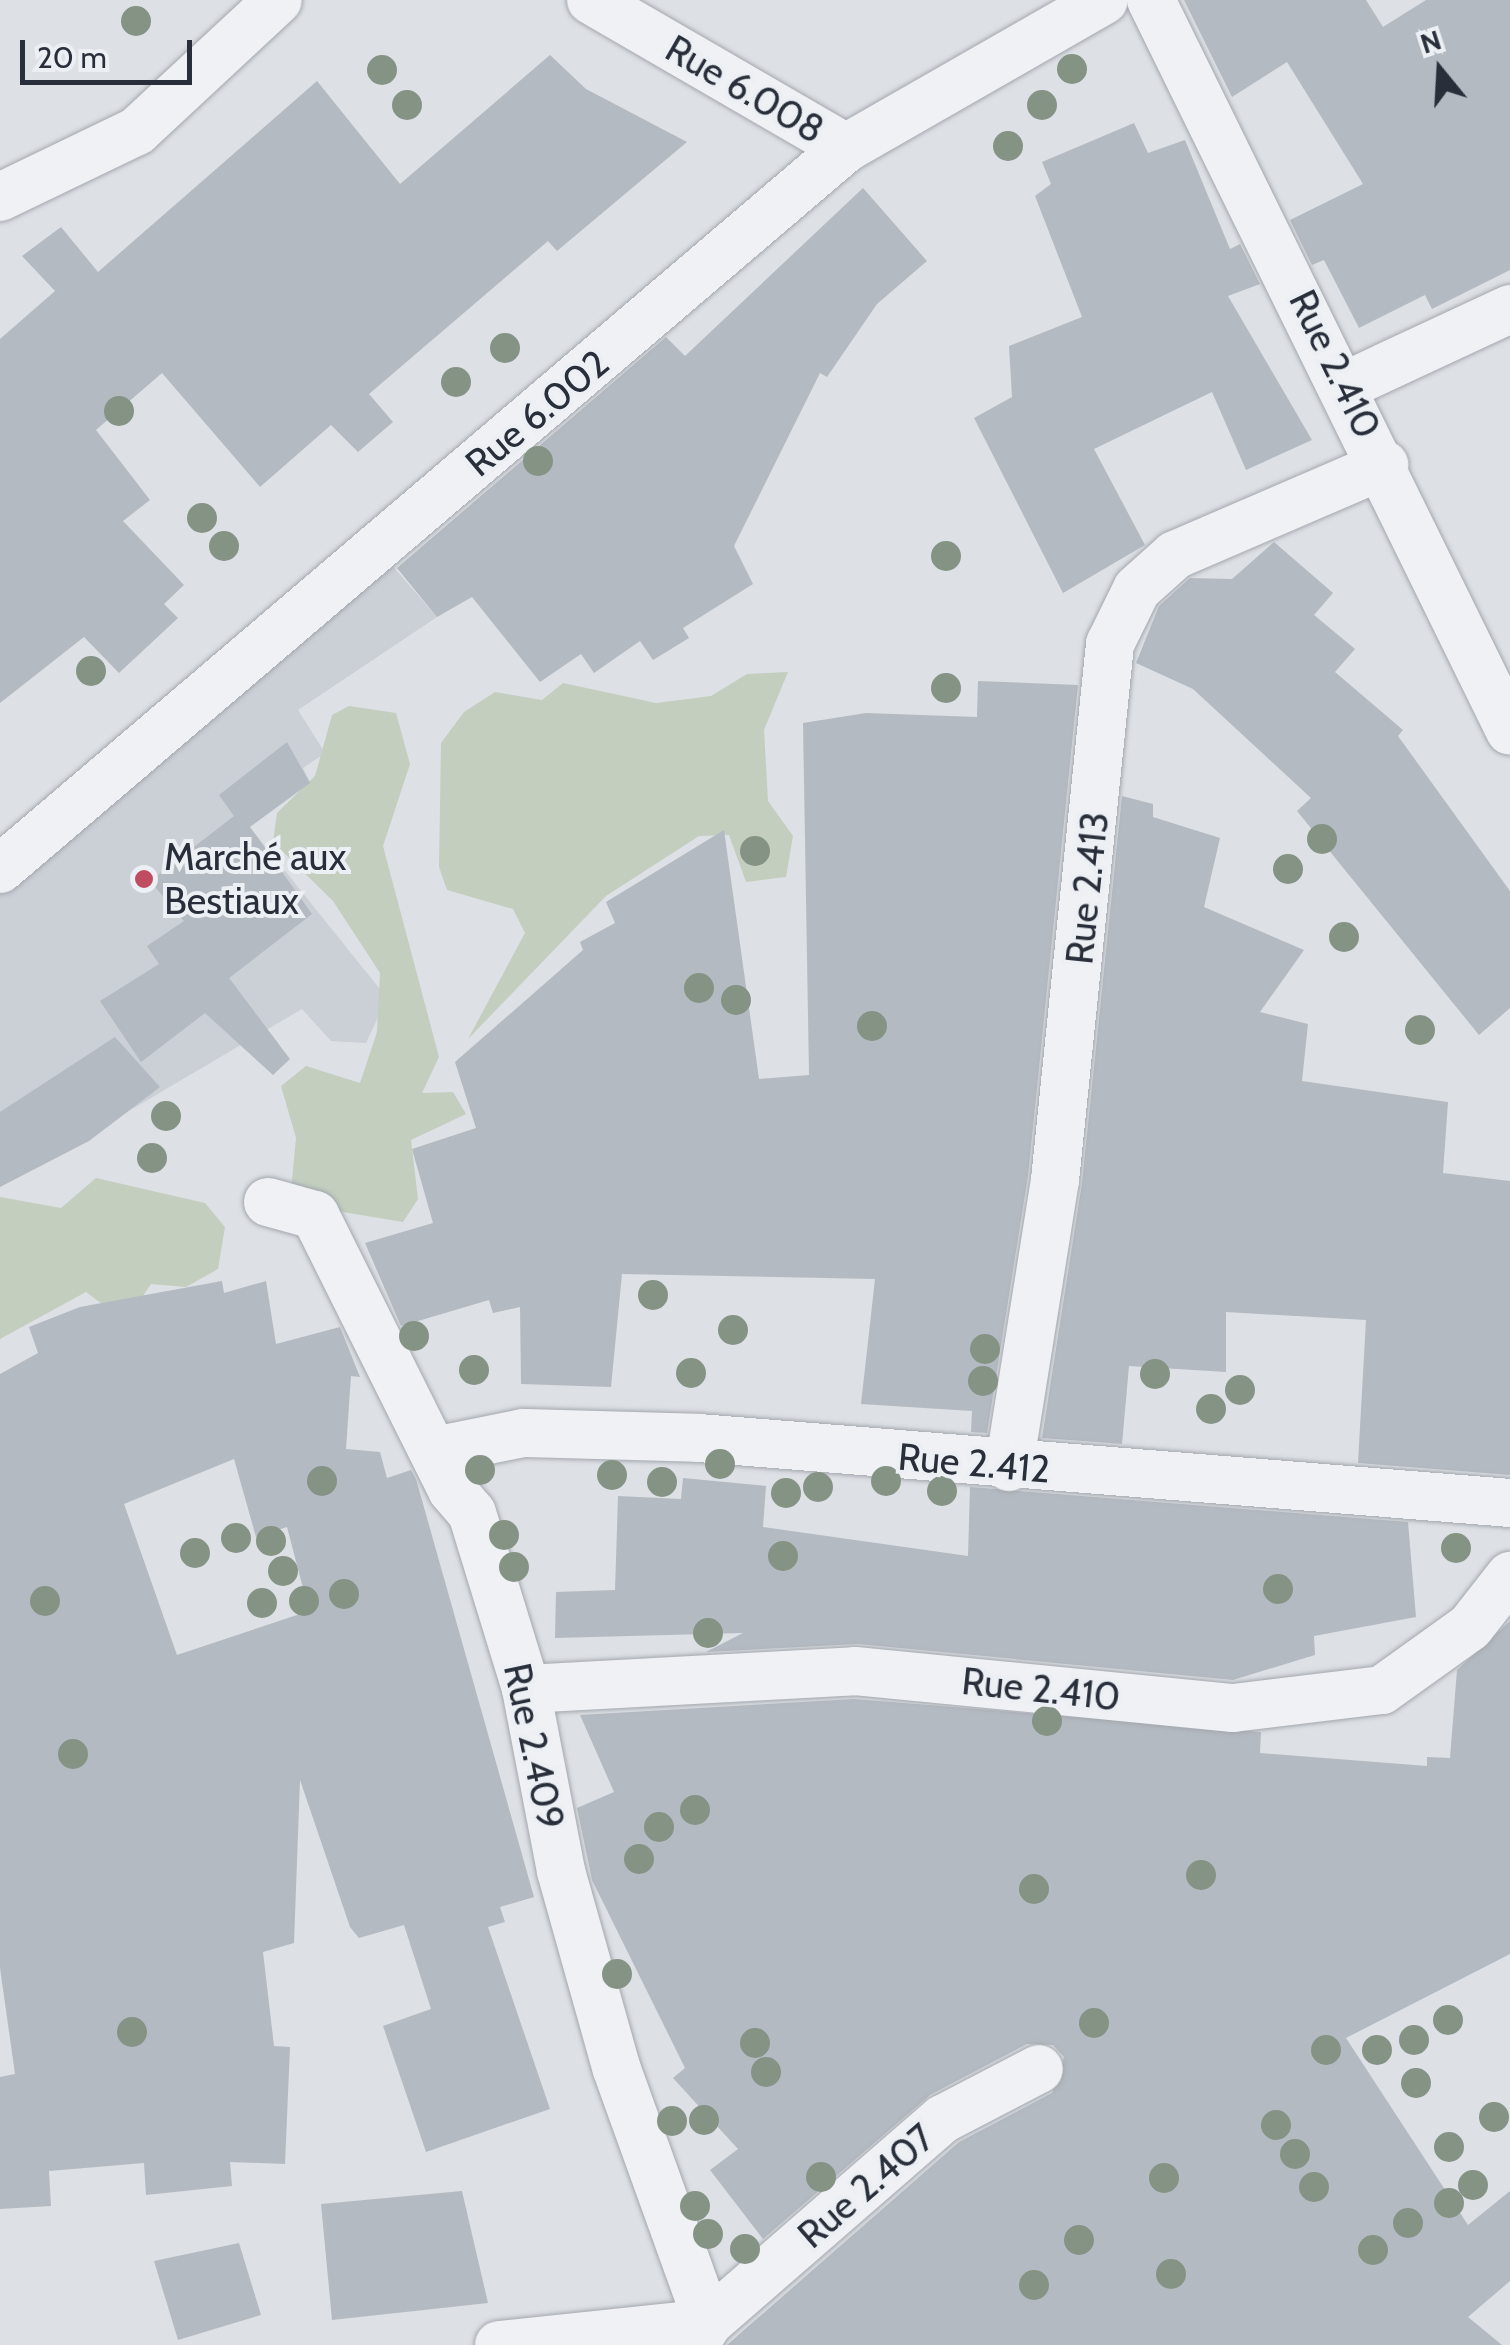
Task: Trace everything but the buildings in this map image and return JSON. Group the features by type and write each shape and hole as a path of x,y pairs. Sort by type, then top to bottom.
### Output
{"street":[{"path":"0,197 137,130 278,0"},
{"name":"Rue 6.008","path":"592,0 846,148"},
{"name":"Rue 6.002","path":"0,870 846,148 1104,0"},
{"name":"Rue 2.410","path":"1151,0 1347,385 1510,731"},
{"path":"1347,385 1510,310"},
{"name":"Rue 2.413","path":"1009,1468 1055,1180 1110,644 1136,590 1175,555 1384,465"},
{"name":"Rue 2.409","path":"268,1202 315,1215 439,1450 452,1490 472,1513 526,1689 560,1871 616,2067 701,2334"},
{"name":"Rue 2.412","path":"439,1450 523,1433 699,1438 1009,1468 1510,1503"},
{"name":"Rue 2.410","path":"526,1689 855,1671 1234,1708 1382,1690 1470,1628 1510,1576"},
{"name":"Rue 2.407","path":"701,2334 943,2119 1039,2069"},
{"path":"500,2345 701,2334"}],"shaded area":[{"name":"Marché aux Bestiaux","path":"362,531 437,617 298,710 325,753 303,768 310,782 249,826 387,998 366,1043 331,1041 302,1009 0,1187 0,845"}],"green space":[{"path":"788,672 764,730 768,801 793,836 786,877 746,882 729,835 699,836 606,896 468,1039 525,933 513,909 447,890 439,867 441,743 464,712 495,692 542,700 563,683 656,703 711,696 747,674"},
{"path":"349,706 396,713 410,764 383,846 439,1057 422,1093 453,1092 466,1114 411,1140 418,1199 403,1222 331,1210 291,1191 296,1138 281,1086 306,1066 360,1083 377,1032 380,973 333,901 273,842 277,813 315,776 332,715"},
{"path":"96,1178 205,1203 225,1227 218,1269 186,1287 151,1284 134,1309 109,1309 86,1292 0,1339 0,1197 61,1208"}],"place":[{"name":"Marché aux Bestiaux","path":"144,879"}]}
